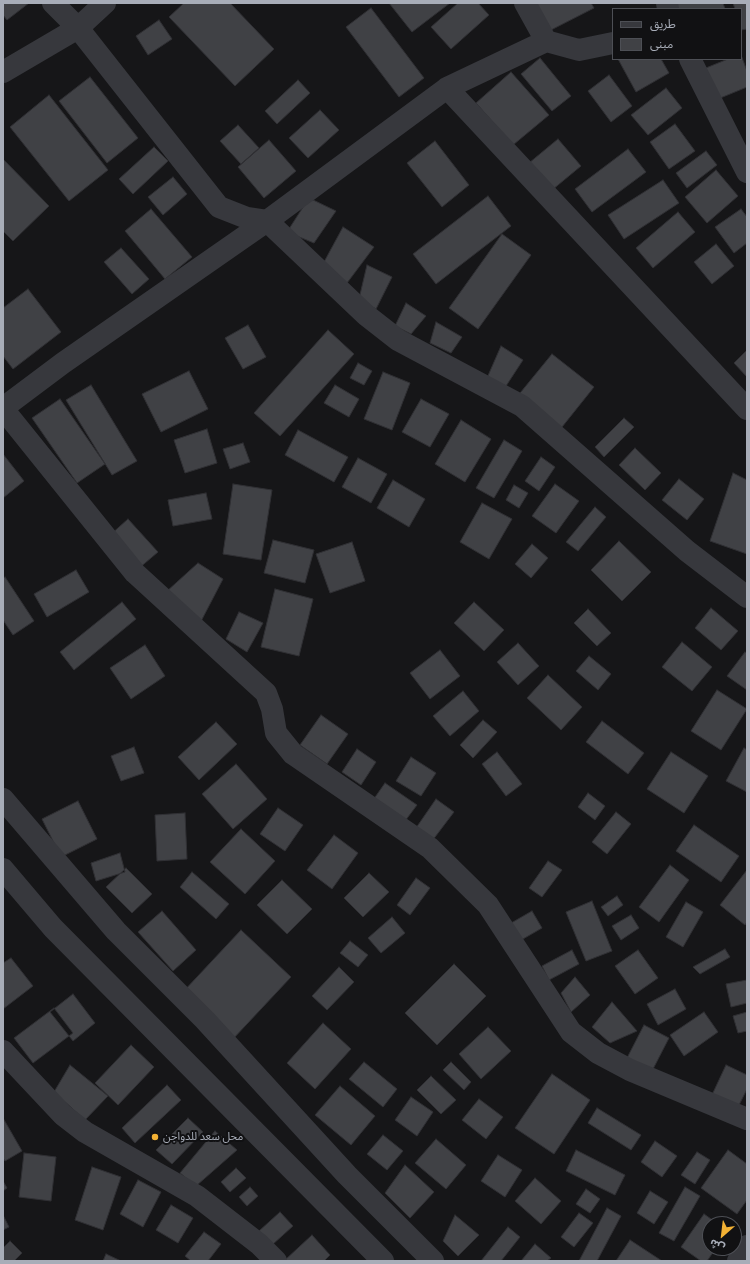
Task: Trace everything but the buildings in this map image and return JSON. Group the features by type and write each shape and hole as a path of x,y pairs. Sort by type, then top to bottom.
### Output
{"street":[{"path":"53,3 78,28 219,207 247,218 267,221 366,315 398,340 522,406 687,551 747,597"},
{"path":"3,72 78,28 105,3"},
{"path":"525,3 546,41"},
{"path":"612,43 579,50 546,41 447,88 267,221 63,363 3,408 135,573 266,693 272,709 276,733 293,754 430,848 488,905 571,1032 598,1053 630,1070 747,1119"},
{"path":"691,60 747,172"},
{"path":"447,88 747,409"},
{"path":"3,799 116,931 205,1020 347,1175 433,1261"},
{"path":"3,869 53,928 383,1261"},
{"path":"3,1051 64,1115 85,1132 197,1196 259,1244 276,1261"},
{"path":"738,1261 747,1246"}],"place":[{"name":"محل سعد للدواجن","path":"155,1137"}]}
